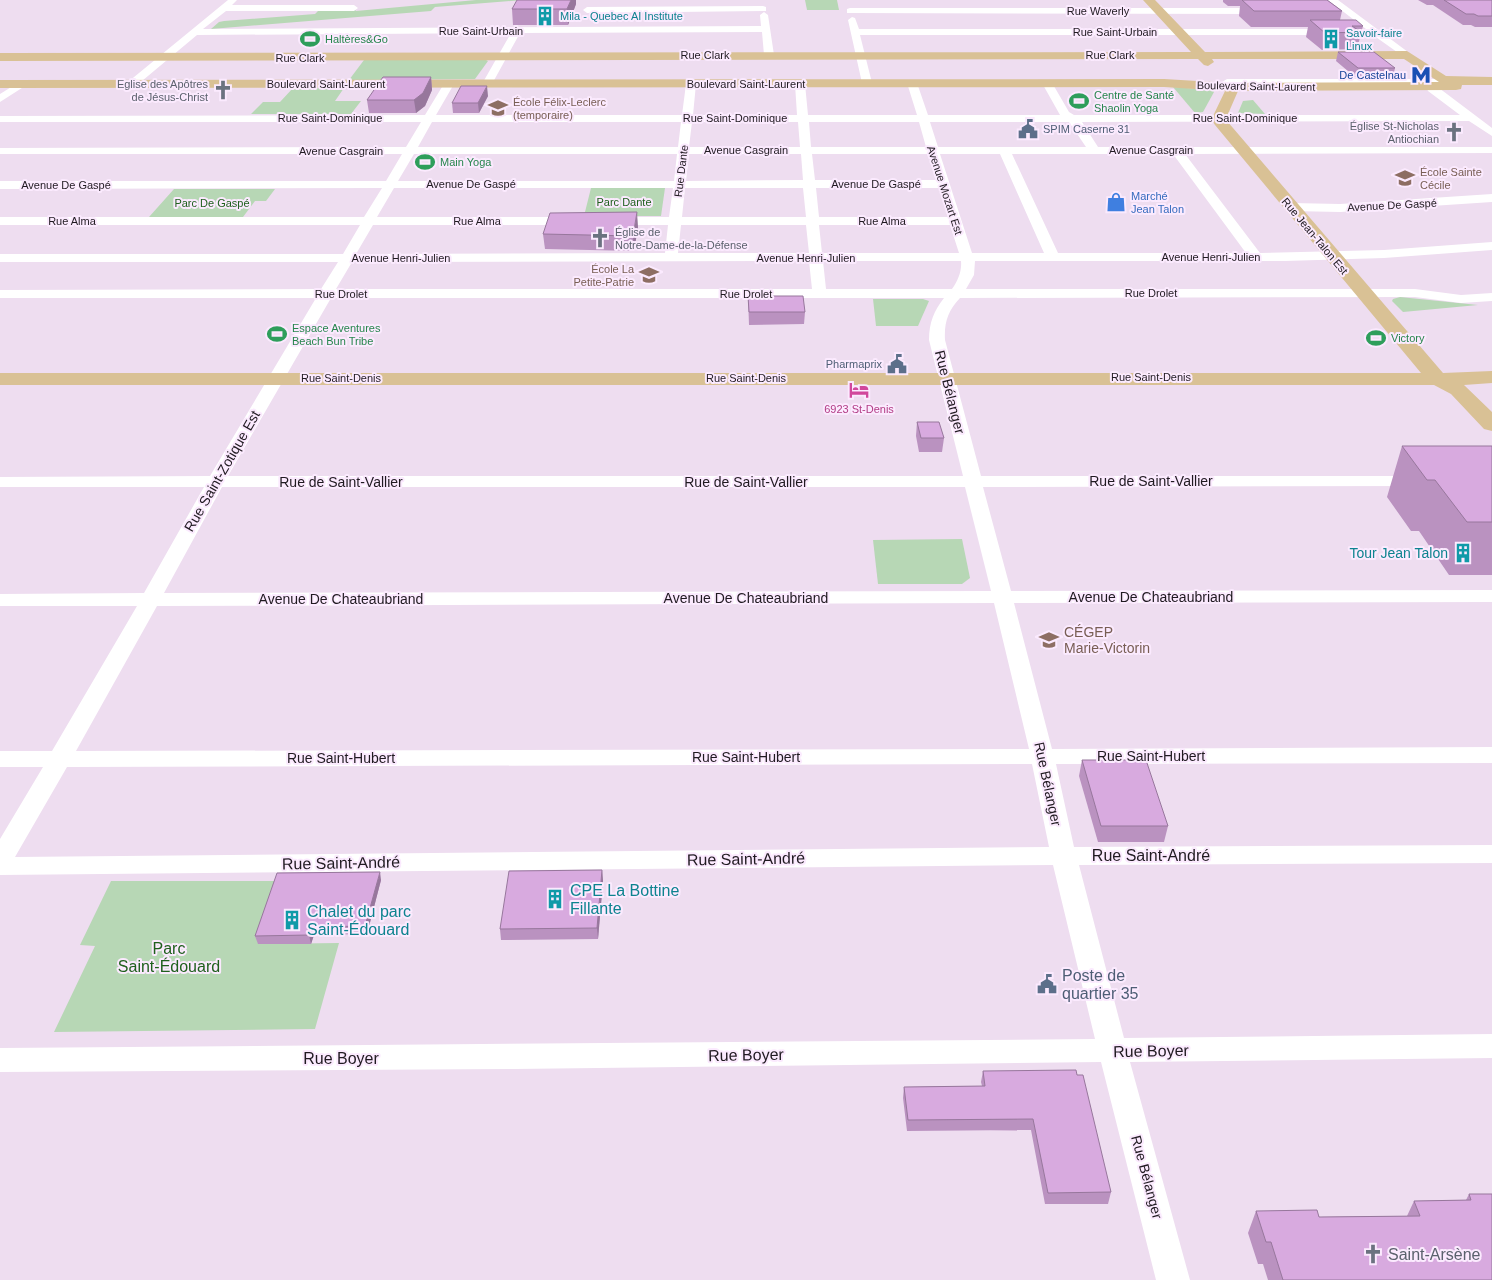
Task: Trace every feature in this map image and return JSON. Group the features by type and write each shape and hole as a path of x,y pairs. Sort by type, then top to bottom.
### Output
{"main road":[{"path":"1149,0 1229,84 1232,90 1220,118"},
{"name":"Rue Clark","path":"1,58 1407,55"},
{"name":"Boulevard Saint-Laurent","path":"1407,55 1438,77 1449,80 1492,82"},
{"name":"Boulevard Saint-Laurent","path":"0,84 1164,83 1492,86"},
{"name":"Rue Jean-Talon Est","path":"1220,118 1220,122 1436,378 1454,388 1492,424"},
{"name":"Rue Saint-Denis","path":"0,379 1492,377"},
{"name":"Rue Jean-Talon Est","path":"1436,378 1436,387 1444,398 1492,445"}],"street":[{"path":"132,84 232,0"},
{"path":"578,31 591,0"},
{"path":"1332,0 1407,55"},
{"path":"847,1 867,84"},
{"path":"927,2 931,11"},
{"path":"587,10 671,5 763,4 769,55"},
{"path":"223,8 354,8"},
{"name":"Rue Waverly","path":"850,11 1279,11"},
{"path":"1326,11 1346,11"},
{"name":"Rue Saint-Urbain","path":"195,32 516,32 766,29"},
{"path":"486,84 516,32"},
{"name":"Rue Saint-Urbain","path":"855,32 1375,32"},
{"path":"1427,69 1428,85 1492,134"},
{"name":"Boulevard Saint-Laurent","path":"1428,85 1492,82"},
{"path":"1047,83 1065,114 1076,121 1094,150"},
{"path":"0,99 22,84"},
{"name":"Rue Saint-Zotique Est","path":"0,861 276,378 449,84"},
{"name":"Rue Dante","path":"671,258 691,84"},
{"path":"800,84 819,294"},
{"name":"Avenue Mozart Est","path":"912,84 969,264 967,277 956,294"},
{"name":"Rue Saint-Dominique","path":"0,119 1470,118"},
{"path":"1004,150 1053,258"},
{"path":"1176,150 1256,257"},
{"name":"Avenue Casgrain","path":"0,151 1492,150"},
{"name":"Avenue De Gaspé","path":"0,185 943,184"},
{"name":"Avenue De Gaspé","path":"1291,207 1340,208 1492,198"},
{"name":"Rue Alma","path":"0,221 954,221"},
{"name":"Avenue Henri-Julien","path":"0,258 1256,257 1393,253 1492,246"},
{"name":"Rue Drolet","path":"0,294 1415,293 1462,299 1492,297"},
{"name":"Rue Bélanger","path":"956,294 943,308 936,329 946,377 1043,756 1064,856 1112,1051 1174,1280"},
{"name":"Rue de Saint-Vallier","path":"0,482 1433,481"},
{"name":"Avenue De Chateaubriand","path":"0,600 1492,596"},
{"name":"Rue Saint-Hubert","path":"0,759 1492,755"},
{"name":"Rue Saint-André","path":"0,866 1492,854"},
{"name":"Rue Boyer","path":"0,1060 1492,1046"}],"green space":[{"path":"476,0 524,0 435,7 431,11 211,29 219,22 224,21 315,14 318,11 354,9 356,11"},
{"path":"805,0 837,0 839,10 807,10"},
{"path":"364,60 488,61 475,79 349,80"},
{"path":"1173,87 1212,90 1214,92 1203,112 1195,113"},
{"path":"293,88 344,88 335,101 361,101 351,114 251,114 263,102 280,102"},
{"path":"1253,100 1265,114 1238,113 1243,101"},
{"name":"Parc Dante","path":"591,188 665,188 661,216 584,216"},
{"name":"Parc De Gaspé","path":"174,189 275,189 266,201 255,201 243,217 149,217"},
{"path":"1400,297 1478,305 1403,312 1392,301"},
{"path":"873,299 923,299 929,301 918,326 876,326"},
{"path":"962,539 970,578 962,584 878,584 873,540"},
{"name":"Parc Saint-Édouard","path":"111,881 279,881 258,944 339,943 315,1029 54,1032 95,946 80,945"}],"building":[{"path":"517,0 571,0 567,9 512,9"},
{"path":"1242,0 1327,0 1342,11 1254,11"},
{"path":"1444,0 1492,0 1492,16 1466,14"},
{"path":"1310,20 1356,20 1363,26 1352,26 1361,32 1325,33"},
{"path":"1338,52 1374,52 1395,68 1358,68"},
{"path":"383,77 431,77 423,93 414,100 367,100"},
{"path":"461,86 487,86 478,103 452,103"},
{"path":"637,212 633,236 543,234 550,213"},
{"path":"748,296 803,296 805,312 749,312"},
{"path":"917,422 939,422 944,438 921,438"},
{"path":"1402,446 1492,446 1492,522 1467,522 1435,480 1427,480"},
{"path":"1082,760 1146,760 1168,826 1101,826"},
{"name":"CPE La Bottine Fillante","path":"602,870 597,928 500,929 509,871"},
{"path":"380,872 365,926 311,927 309,935 255,936 277,873"},
{"path":"1076,1070 1077,1075 1083,1075 1111,1192 1048,1193 1033,1119 908,1120 904,1087 985,1086 983,1071"},
{"name":"Saint-Arsène","path":"1469,1194 1492,1194 1492,1280 1283,1280 1271,1242 1266,1242 1256,1211 1317,1210 1319,1217 1420,1216 1414,1201 1471,1200"}],"place":[{"name":"Mila - Quebec AI Institute","path":"545,16"},
{"name":"Haltères&Go","path":"310,39"},
{"name":"Savoir-faire Linux","path":"1331,39"},
{"name":"De Castelnau","path":"1421,75"},
{"name":"Eglise des Apôtres de Jésus-Christ","path":"223,90"},
{"name":"Centre de Santé Shaolin Yoga","path":"1079,101"},
{"name":"École Félix-Leclerc (temporaire)","path":"498,108"},
{"name":"SPIM Caserne 31","path":"1028,129"},
{"name":"Église St-Nicholas Antiochian","path":"1454,132"},
{"name":"Main Yoga","path":"425,162"},
{"name":"École Sainte Cécile","path":"1405,178"},
{"name":"Marché Jean Talon","path":"1116,202"},
{"name":"Église de Notre-Dame-de-la-Défense","path":"600,238"},
{"name":"École La Petite-Patrie","path":"649,275"},
{"name":"Espace Aventures Beach Bun Tribe","path":"277,334"},
{"name":"Victory","path":"1376,338"},
{"name":"Pharmaprix","path":"897,364"},
{"name":"6923 St-Denis","path":"859,390"},
{"name":"Tour Jean Talon","path":"1463,553"},
{"name":"CÉGEP Marie-Victorin","path":"1049,640"},
{"name":"CPE La Bottine Fillante","path":"555,899"},
{"name":"Chalet du parc Saint-Édouard","path":"292,920"},
{"name":"Poste de quartier 35","path":"1047,984"},
{"name":"Saint-Arsène","path":"1373,1254"}]}
